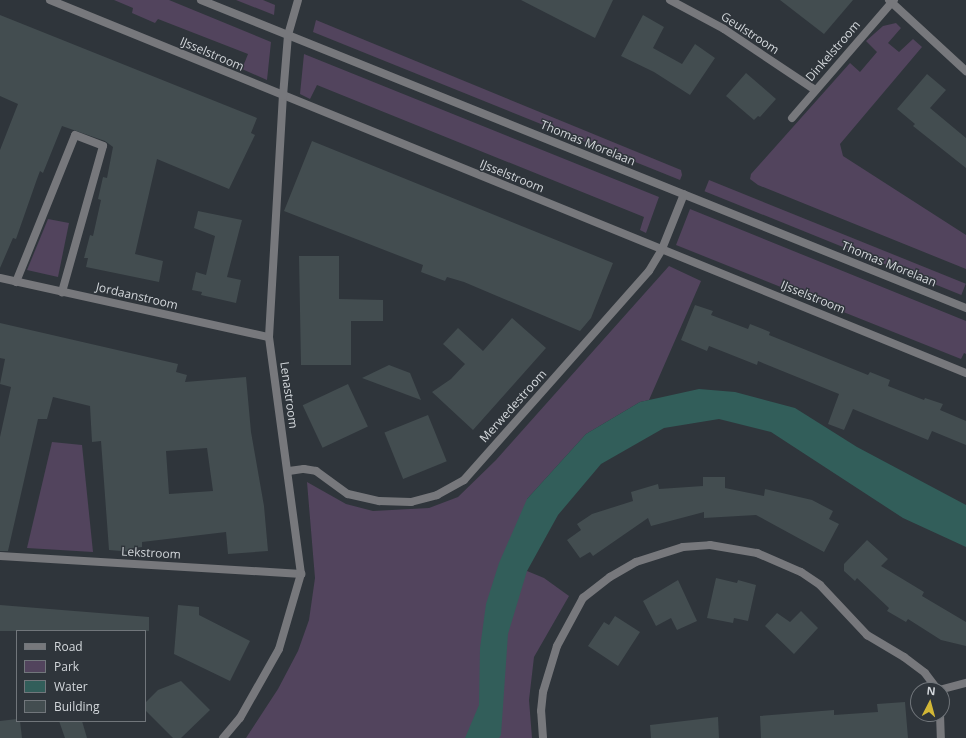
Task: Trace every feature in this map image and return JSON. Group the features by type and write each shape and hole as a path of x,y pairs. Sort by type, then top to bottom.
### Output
{"street":[{"name":"IJsselstroom","path":"50,0 966,373"},
{"name":"Thomas Morelaan","path":"202,0 966,308"},
{"name":"Lenastroom","path":"223,738 240,718 279,649 300,574 289,471 269,337 288,35 298,0"},
{"name":"Geulstroom","path":"670,0 724,29 815,90"},
{"name":"Dinkelstroom","path":"792,118 891,1"},
{"path":"891,1 966,71"},
{"path":"16,282 75,135 103,146 62,292"},
{"name":"Merwedestroom","path":"289,471 304,468 316,471 348,494 379,501 418,500 437,495 464,480 650,271 662,249 684,194"},
{"name":"Jordaanstroom","path":"0,278 269,337"},
{"path":"544,738 541,711 543,692 557,646 583,598 610,578 636,562 683,547 710,545 757,553 801,572 820,585 867,635 904,657 925,673 932,682"},
{"name":"Lekstroom","path":"0,556 300,574"},
{"path":"950,687 966,683"},
{"path":"940,722 941,738"}],"green space":[{"path":"114,0 169,0 271,42 267,80 242,69 248,54 158,19 155,23 132,13 133,8"},
{"path":"236,0 263,0 275,5 274,15"},
{"path":"316,20 681,170 682,175 680,180 313,32"},
{"path":"896,23 901,28 888,43 899,52 913,39 922,47 840,144 843,156 966,235 966,269 758,185 750,179 751,174 850,63 860,72 877,52 866,41 883,26"},
{"path":"304,54 659,197 646,233 640,230 644,217 317,85 310,99 300,94"},
{"path":"709,180 966,284 961,295 705,191"},
{"path":"690,209 966,321 966,354 964,353 961,359 676,245"},
{"path":"48,219 69,223 58,277 27,270"},
{"path":"669,266 701,281 649,400 640,402 586,434 527,499 527,571 544,578 569,596 534,657 529,700 532,738 246,738 278,689 298,651 309,620 315,578 307,482 346,504 373,511 429,508 458,497 496,460"},
{"path":"52,442 82,445 93,552 27,548"}],"water":[{"path":"699,389 735,392 795,408 857,447 966,505 966,547 903,518 771,432 719,419 664,428 601,464 558,515 527,571 508,634 501,735 499,738 465,738 479,705 480,648 486,604 499,563 527,499 586,434 640,402"}],"building":[{"path":"521,0 613,0 595,38"},
{"path":"780,0 853,0 824,34"},
{"path":"0,15 257,118 251,133 255,135 229,189 157,159 135,254 163,261 159,282 86,267 88,258 84,258 90,235 93,236 101,200 98,199 103,177 107,178 113,147 105,141 62,126 43,173 40,171 16,239 13,238 0,268 0,150 18,104 0,96"},
{"path":"643,15 664,27 653,48 682,64 695,44 715,58 690,95 654,72 621,56"},
{"path":"746,73 776,99 760,117 758,116 754,120 726,96"},
{"path":"927,74 946,90 930,108 966,138 966,168 913,126 915,124 897,109"},
{"path":"312,141 613,263 591,318 580,331 464,282 447,277 445,281 421,272 423,265 284,211"},
{"path":"198,211 242,220 227,277 241,280 236,303 201,295 202,292 192,290 196,272 206,275 215,236 194,228"},
{"path":"299,256 339,256 339,299 383,300 383,321 351,321 351,365 301,365"},
{"path":"695,305 713,311 711,315 748,329 750,324 770,332 769,335 868,375 870,372 890,380 888,386 924,400 925,398 943,404 940,410 966,421 966,445 932,431 928,440 853,409 844,430 828,424 839,394 758,361 757,365 709,346 707,351 681,340"},
{"path":"512,318 546,348 473,430 432,392 451,379 465,364 443,344 458,328 483,351"},
{"path":"0,323 178,364 176,372 187,375 185,382 246,377 251,432 264,506 268,551 228,554 226,532 142,542 142,547 132,548 133,552 109,550 101,441 92,442 90,406 53,397 47,419 38,419 8,551 0,551 0,437 11,387 0,384 5,359 0,358","holes":["207,448 213,491 169,494 166,451"]},
{"path":"389,365 410,373 421,400 362,378"},
{"path":"348,384 368,427 323,448 303,405"},
{"path":"428,415 447,461 403,479 384,433"},
{"path":"703,477 725,477 725,488 764,496 765,489 812,500 833,511 829,519 839,524 824,552 756,515 704,518 704,512 651,526 648,518 593,556 590,552 580,558 567,540 581,530 577,524 592,514 633,501 631,492 658,484 659,489 703,486"},
{"path":"867,540 888,559 881,566 924,592 922,596 966,622 966,646 941,640 908,619 906,622 887,611 889,608 857,578 855,581 844,571 844,564"},
{"path":"716,578 737,583 738,580 756,585 748,621 734,618 733,623 707,618"},
{"path":"678,580 697,621 677,630 671,618 656,626 643,601"},
{"path":"0,605 149,617 149,631 0,631"},
{"path":"178,605 199,607 199,615 250,641 230,681 174,654"},
{"path":"801,611 818,628 794,654 765,626 777,613 790,622"},
{"path":"615,616 640,632 618,666 588,646 604,622 609,625"},
{"path":"181,681 210,710 181,738 173,738 146,711 146,702 158,690"},
{"path":"905,702 908,738 761,738 760,716 834,710 834,715 878,712 877,704"},
{"path":"718,717 719,738 651,738 650,725"},
{"path":"16,719 16,722 20,722 22,738 0,738 0,721"},
{"path":"59,722 82,722 87,738 65,738"}]}
